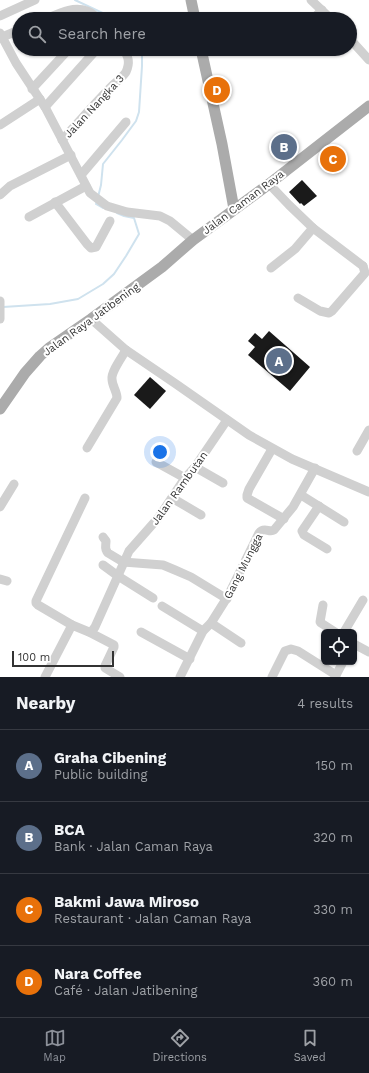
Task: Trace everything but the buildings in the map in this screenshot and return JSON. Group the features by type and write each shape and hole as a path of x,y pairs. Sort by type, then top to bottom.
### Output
{"main road":[{"path":"191,0 194,12"},
{"path":"203,56 222,144 234,209"},
{"name":"Jalan Caman Raya","path":"193,240 368,108"},
{"name":"Jalan Raya Jatibening","path":"0,409 25,374 49,348 162,267 193,240"}],"street":[{"path":"0,16 35,0"},
{"path":"311,0 322,10"},
{"path":"64,12 78,9 88,12"},
{"path":"12,32 1,36 12,56"},
{"path":"357,47 369,60"},
{"path":"12,56 42,103 88,189 107,206 127,212 160,216 170,220 193,240"},
{"path":"32,89 63,56"},
{"path":"0,126 42,103 90,56"},
{"name":"Jalan Nangka 3","path":"62,140 124,75 129,60 127,56"},
{"path":"81,175 126,122"},
{"name":"Jalan Nangka 3","path":"0,195 10,186 71,155"},
{"path":"269,184 289,206 313,228 366,262 365,273 329,313 320,311 298,298"},
{"path":"29,217 55,202 88,189"},
{"path":"55,202 91,248 96,247 110,222"},
{"path":"271,268 295,250 313,228"},
{"path":"0,301 0,315"},
{"path":"91,319 126,350 249,435 292,459 369,492"},
{"path":"87,448 117,398 112,375 126,350"},
{"name":"Jalan Rambutan","path":"89,632 95,628 129,551 159,517 227,420"},
{"path":"357,451 369,430"},
{"path":"272,449 249,489 247,498 284,519"},
{"path":"156,462 185,478"},
{"path":"195,467 223,483"},
{"name":"Gang Mungga","path":"180,677 203,631 227,599 258,532 265,529 273,531 284,519 301,495 315,468"},
{"path":"0,508 14,484"},
{"path":"301,495 344,522"},
{"path":"85,498 36,603 38,606 72,625 114,645 105,668 120,677"},
{"path":"172,498 201,515"},
{"path":"319,506 302,531 304,535 327,549"},
{"path":"103,537 106,541 106,551 123,562 163,565 190,577 227,599"},
{"path":"103,565 153,598"},
{"path":"346,629 363,600"},
{"path":"323,605 320,622 330,629"},
{"path":"162,606 203,631"},
{"path":"211,622 240,643"},
{"path":"45,677 72,625"},
{"path":"141,632 190,659"},
{"path":"357,646 369,652"},
{"path":"272,677 285,651 291,649 298,651 335,676 341,665"}],"waterway":[{"path":"75,0 100,12"},
{"path":"98,197 103,164 136,121 139,112 142,56"},
{"path":"97,201 96,204 103,208"},
{"path":"3,307 50,304 78,299 103,284 114,274 139,234 134,218 117,213"}],"place":[{"name":"Nara Coffee","path":"217,90"},
{"name":"BCA","path":"284,147"},
{"name":"Bakmi Jawa Miroso","path":"333,159"},
{"name":"Graha Cibening","path":"279,361"}]}
